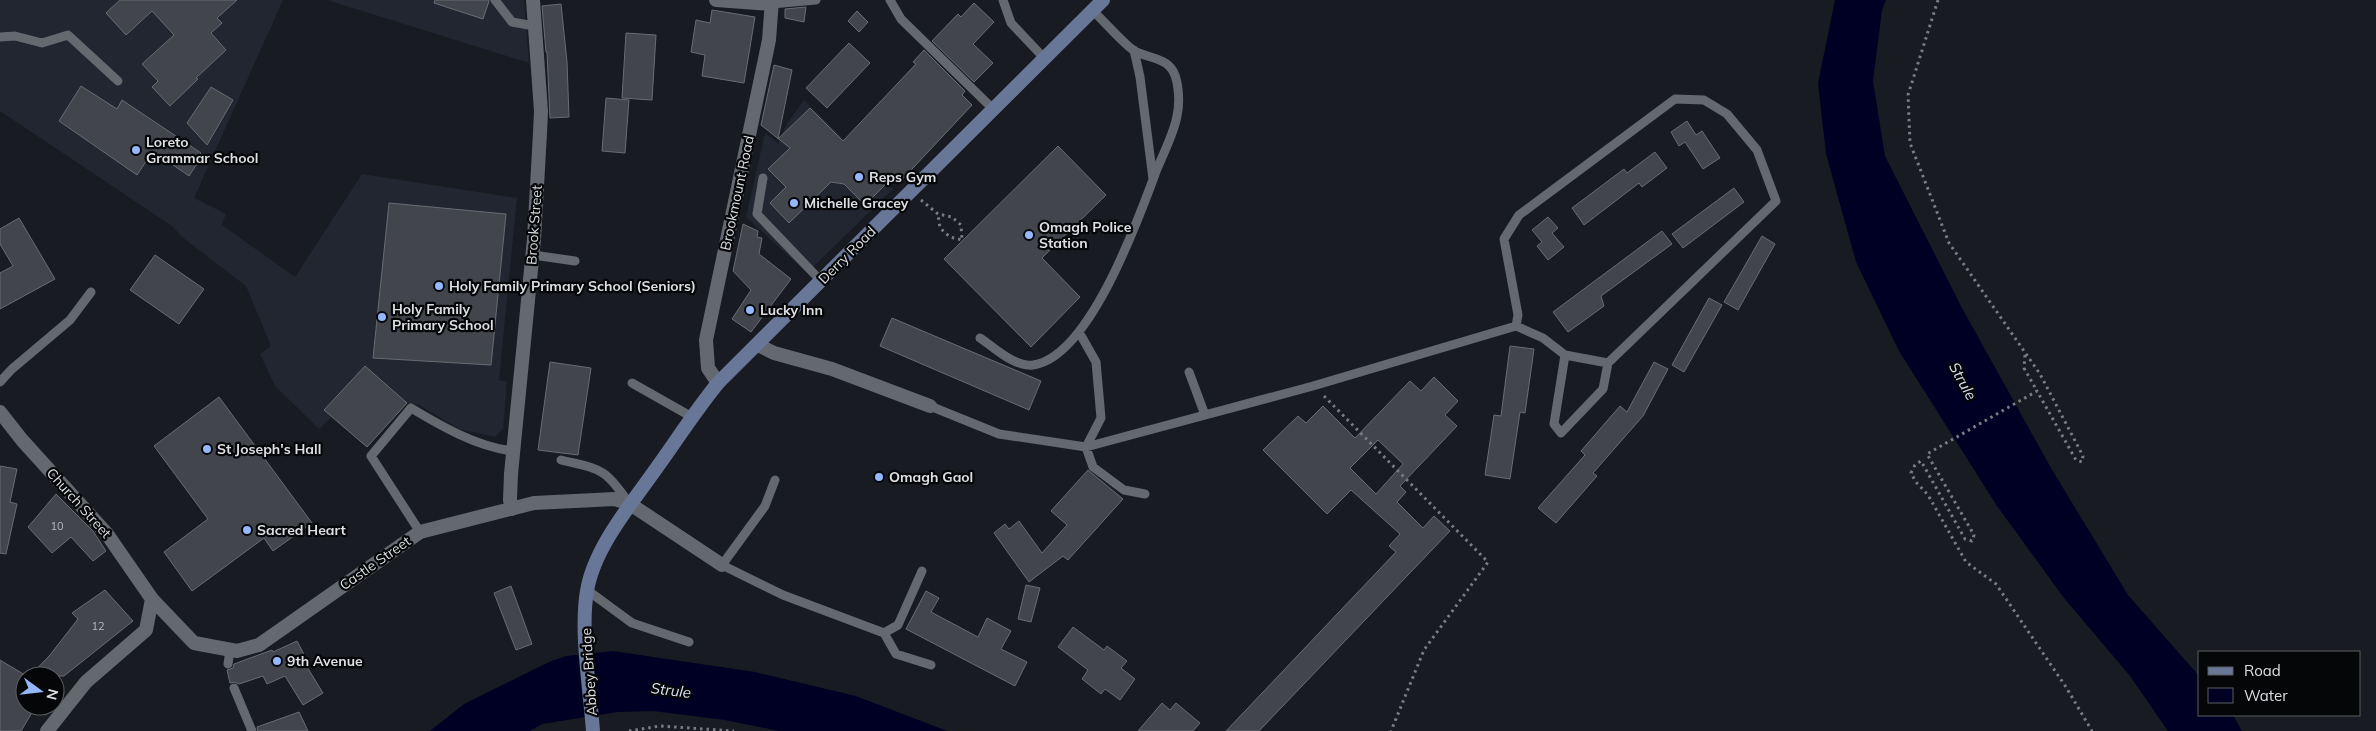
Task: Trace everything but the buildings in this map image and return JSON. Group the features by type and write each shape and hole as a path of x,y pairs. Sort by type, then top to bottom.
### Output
{"main road":[{"name":"Derry Road","path":"585,614 587,590 592,572 630,504 718,383 1103,0"},
{"name":"Abbey Bridge","path":"585,614 593,731"}],"street":[{"name":"Brook Street","path":"512,509 510,500 513,450 533,255 541,111 533,0"},
{"path":"716,0 772,2"},
{"name":"Brookmount Road","path":"718,383 708,368 706,340 769,40 772,2"},
{"path":"758,345 774,353 832,370 930,406"},
{"name":"Church Street","path":"0,412 27,446 107,534 152,599"},
{"name":"Castle Street","path":"152,599 194,643 229,657 237,651 259,645 420,532 534,502 615,499 630,504"},
{"path":"630,504 722,565"},
{"path":"47,731 86,682 146,630 152,599"}],"lane":[{"path":"494,0 512,22 534,26"},
{"path":"772,2 816,0"},
{"path":"890,0 901,19 994,109"},
{"path":"1003,0 1011,23 1044,58"},
{"path":"980,338 1017,362 1033,365 1062,350 1079,332 1096,309 1144,208 1178,116 1177,83 1172,69 1162,61 1134,50 1092,10"},
{"path":"0,37 15,36 42,43 68,35 118,81"},
{"path":"1134,50 1140,78 1154,179"},
{"path":"1516,326 1518,315 1504,239 1519,215 1675,99 1704,100 1727,114 1757,150 1776,201 1608,363 1603,389 1561,434 1554,424 1565,355"},
{"path":"1150,157 1164,153"},
{"path":"763,178 757,214 821,281"},
{"path":"533,255 575,261"},
{"path":"0,382 12,369 70,320 90,292"},
{"path":"930,406 999,434 1086,447 1313,386 1516,326 1543,338 1565,355 1608,363"},
{"path":"1079,332 1096,362 1101,418 1086,447 1093,467 1124,490 1145,494"},
{"path":"1188,372 1205,415"},
{"path":"632,383 692,417"},
{"path":"420,532 371,456 411,408 452,430 498,449 513,450"},
{"path":"561,460 600,470 612,478 630,504"},
{"path":"775,480 765,506 722,565 784,595 884,634 896,654 931,665"},
{"path":"884,634 898,625 922,571"},
{"path":"587,590 632,622 689,642"},
{"path":"234,688 252,731"}],"path":[{"path":"1938,0 1908,95 1910,143 1949,243 2040,374 2083,456 2082,462 2076,460 2024,368 2025,354"},
{"path":"911,191 938,214 952,217 961,225 962,240 950,237 940,228 938,214"},
{"path":"1313,386 1488,562 1424,650 1391,731"},
{"path":"2037,390 1927,454 1974,535 1972,541 1965,539 1921,461 1915,465 1912,473 1916,482 1928,495 1966,562 1996,584 2066,686 2092,731"},
{"path":"629,731 660,726 734,731"}],"shaded area":[{"path":"0,0 283,0 194,198 226,214 222,225 295,277 362,174 517,198 499,380 507,382 503,429 495,437 459,429 419,405 407,403 367,447 332,417 319,429 275,386 260,354 271,346 246,286 182,237 172,226 0,111"},
{"path":"327,0 524,0 529,63"},
{"path":"804,100 893,189 807,273 746,217 765,133 779,144 779,139 788,122"}],"water":[{"name":"Strule","path":"1835,0 1886,0 1882,10 1873,81 1885,156 1962,308 2051,468 2128,595 2198,675 2198,716 2234,716 2242,731 2168,731 2130,676 2064,598 1997,506 1899,351 1856,262 1826,154 1818,83"},
{"name":"Strule","path":"613,651 755,672 856,696 947,731 779,731 725,720 653,711 618,712 542,724 530,731 430,731 464,704 549,662 566,656"}],"place":[{"name":"Loreto Grammar School","path":"136,150"},
{"name":"Reps Gym","path":"859,177"},
{"name":"Michelle Gracey","path":"794,203"},
{"name":"Omagh Police Station","path":"1029,235"},
{"name":"Holy Family Primary School (Seniors)","path":"439,286"},
{"name":"Lucky Inn","path":"750,310"},
{"name":"Holy Family Primary School","path":"382,317"},
{"name":"St Joseph's Hall","path":"207,449"},
{"name":"Omagh Gaol","path":"879,477"},
{"name":"Sacred Heart","path":"247,530"},
{"name":"9th Avenue","path":"277,661"}]}
